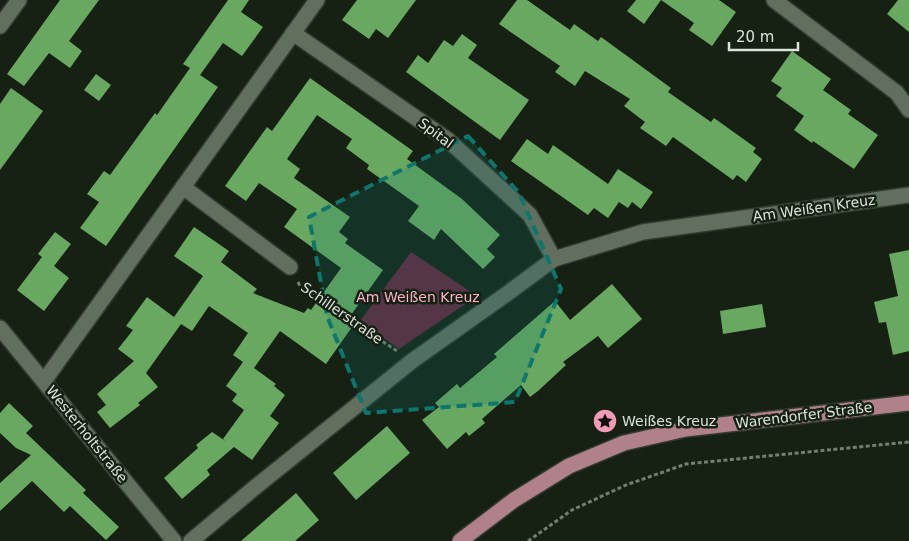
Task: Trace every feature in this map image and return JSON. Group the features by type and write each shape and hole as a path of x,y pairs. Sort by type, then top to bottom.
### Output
{"main road":[{"name":"Warendorfer Straße","path":"460,541 514,500 569,466 624,443 686,429 909,403"}],"street":[{"path":"0,26 19,0"},
{"path":"44,381 317,0"},
{"path":"774,0 897,93 909,110"},
{"name":"Spital","path":"293,33 448,140 530,215 554,259"},
{"name":"Schillerstraße","path":"183,187 290,268"},
{"name":"Am Weißen Kreuz","path":"191,541 412,361 554,259 643,232 909,195"},
{"name":"Westerholtstraße","path":"0,328 174,541"}],"path":[{"name":"Schillerstraße","path":"290,268 300,286 412,361"},
{"path":"528,541 572,510 626,485 686,464 909,442"}],"highlighted area":[{"path":"468,136 519,193 561,289 515,402 366,413 327,316 309,217"}],"green space":[{"name":"Am Weißen Kreuz","path":"411,252 477,296 399,349 360,321"}],"building":[{"path":"60,0 99,0 69,41 82,51 70,68 49,53 24,86 7,74"},
{"path":"228,0 249,0 241,12 263,27 242,56 223,43 200,75 218,87 106,246 80,228 99,202 87,194 104,171 110,175 155,113 157,115 190,68 183,64"},
{"path":"357,0 416,0 388,38 376,29 369,39 342,20"},
{"path":"517,0 527,0 570,30 574,24 598,41 601,37 671,88 668,92 711,122 714,118 756,148 753,152 762,159 746,182 737,175 733,180 673,137 666,146 640,128 645,122 624,106 630,99 585,71 575,86 555,72 560,66 499,24"},
{"path":"636,0 661,0 644,24 627,11"},
{"path":"661,0 719,0 736,12 712,46 689,30 694,23"},
{"path":"898,0 909,0 909,32 887,14"},
{"path":"462,34 477,45 468,58 529,100 500,140 406,72 418,55 428,63 444,40 453,46"},
{"path":"792,51 831,79 823,90 851,110 848,114 878,135 854,169 794,130 804,116 776,96 782,88 771,81"},
{"path":"96,74 111,85 99,101 84,90"},
{"path":"310,78 413,151 407,159 462,199 500,235 487,249 495,257 483,269 441,229 434,240 408,221 419,206 367,169 369,165 346,148 352,139 317,115 287,159 300,169 294,178 350,217 339,232 348,239 345,243 383,270 346,322 352,327 326,364 280,331 254,368 276,384 274,386 285,395 270,416 279,423 252,460 234,447 207,470 210,475 182,499 164,478 198,448 196,445 212,432 227,442 223,439 244,410 232,401 237,394 226,386 243,362 233,355 248,333 209,306 192,331 181,324 146,373 158,387 138,403 140,405 110,428 97,412 106,405 97,394 134,361 118,349 133,330 126,326 147,297 174,317 203,276 174,256 194,227 229,251 221,262 257,289 253,293 304,313 308,308 311,310 341,268 284,227 297,209 259,183 246,201 225,186 267,127 272,131"},
{"path":"11,88 43,111 0,170 0,104"},
{"path":"527,139 548,154 553,145 608,184 618,169 653,192 641,209 632,202 628,208 619,202 608,218 594,208 588,215 511,161"},
{"path":"55,232 71,244 54,266 69,278 44,311 17,290 42,257 38,254"},
{"path":"909,250 909,351 893,355 886,322 879,323 874,302 898,296 889,254"},
{"path":"612,284 642,319 608,348 598,336 563,362 566,365 530,397 521,385 482,419 485,423 469,436 466,432 447,449 422,420 439,407 435,403 457,384 460,388 497,357 494,354 555,301 570,320"},
{"path":"762,304 766,327 723,334 720,311"},
{"path":"9,403 33,426 26,433 86,490 83,493 119,527 106,540 70,506 64,512 32,481 0,511 0,483 31,455 16,448 0,433 0,413"},
{"path":"387,426 410,453 356,500 333,473"},
{"path":"296,493 319,520 295,541 241,541"}],"place":[{"name":"Weißes Kreuz","path":"605,421"}]}
